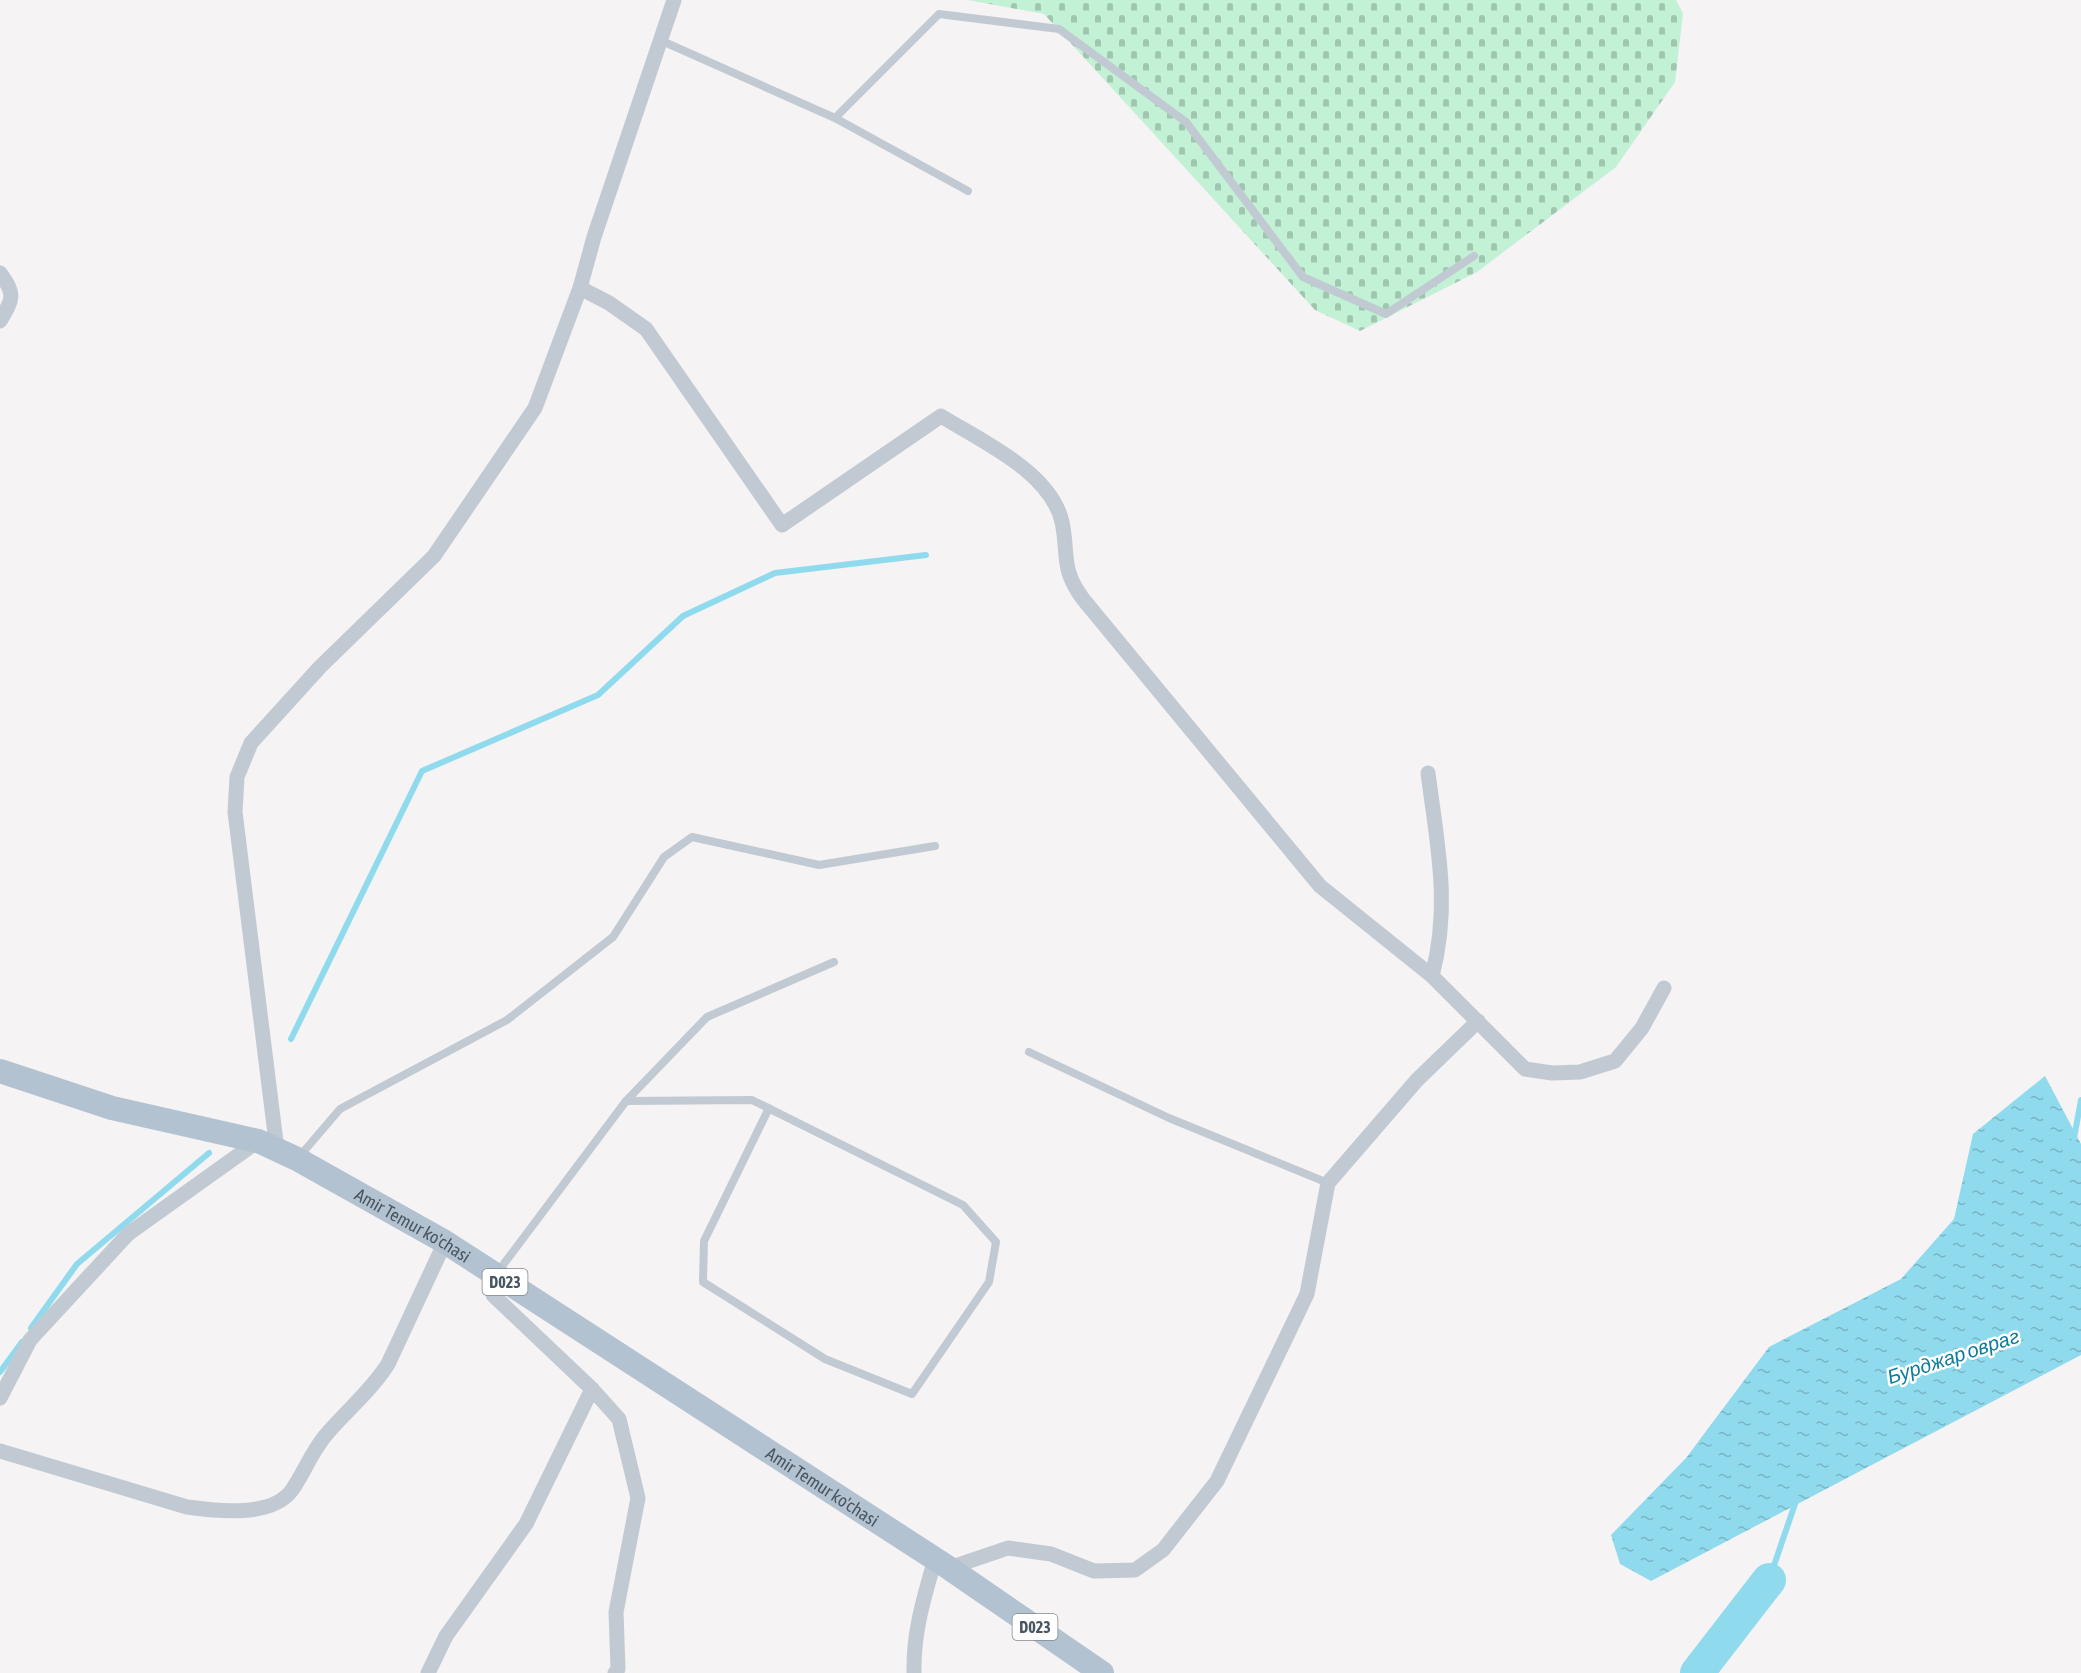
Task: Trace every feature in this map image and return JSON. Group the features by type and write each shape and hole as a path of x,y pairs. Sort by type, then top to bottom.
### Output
{"main road":[{"name":"Amir Temur ko'chasi","path":"0,1071 112,1108 278,1150 446,1242 495,1276 942,1563 1102,1673"}],"street":[{"path":"0,1398 30,1340 128,1234 278,1150 235,812 237,777 250,743 320,667 434,556 535,408 580,288 594,237 674,0"},
{"path":"0,273 10,287 12,295 0,321"},
{"path":"580,288 625,313 645,329 782,525 941,416 1042,483 1054,501 1062,522 1065,561 1070,582 1083,599 1191,726 1320,886 1432,976 1525,1069 1552,1073 1580,1072 1615,1061 1642,1028 1664,988"},
{"path":"1428,773 1442,878 1443,919 1432,976"},
{"path":"914,1673 914,1640 920,1610 942,1563 1008,1548 1051,1554 1094,1571 1135,1570 1163,1550 1217,1481 1307,1294 1328,1183 1417,1080 1478,1022"},
{"path":"0,1451 187,1507 218,1511 249,1510 270,1505 291,1491 325,1437 377,1381 388,1364 446,1242"},
{"path":"495,1276 493,1295 592,1389 619,1419 638,1498 616,1612 618,1668 615,1673"},
{"path":"428,1673 446,1636 526,1524 592,1389"}],"lane":[{"path":"835,118 939,14 1059,29 1186,122 1303,277 1386,314 1474,256"},
{"path":"662,41 835,118 968,191"},
{"path":"278,1150 340,1109 507,1020 613,937 664,857 692,837 819,865 935,846"},
{"path":"495,1276 626,1101 707,1017 834,962"},
{"path":"1029,1052 1169,1118 1328,1183"},
{"path":"626,1101 752,1100 769,1108 963,1205 996,1242 989,1282 912,1394 825,1359 703,1282 704,1240 769,1108"}],"green space":[{"path":"968,0 1676,0 1683,13 1675,82 1616,167 1477,272 1360,331 1315,310 1044,14"}],"water":[{"path":"2045,1076 2081,1144 2081,1355 1651,1581 1620,1564 1611,1535 1686,1458 1769,1347 1901,1279 1954,1219 1973,1134"}],"waterway":[{"path":"291,1039 422,771 598,695 683,616 775,573 926,555"},
{"name":"Бурджар овраг","path":"2074,1138 2081,1100"},
{"path":"31,1328 77,1264 209,1153"},
{"path":"0,1372 22,1342"},
{"name":"Бурджар овраг","path":"1769,1580 1797,1498"},
{"path":"1697,1673 1769,1580"}]}
